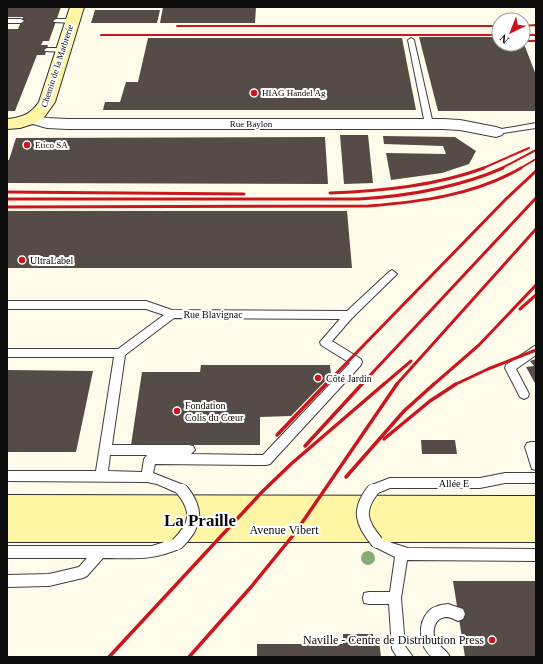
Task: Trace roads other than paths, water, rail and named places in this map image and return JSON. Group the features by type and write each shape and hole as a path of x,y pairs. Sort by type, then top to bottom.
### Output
{"main road":[{"name":"Chemin de la Marbrerie","path":"31,119 42,111 47,102 75,14"},
{"name":"Rue Baylon","path":"7,124 25,122 31,119"},
{"path":"7,507 536,508"},
{"name":"Avenue Vibert","path":"7,529 536,529"}],"street":[{"name":"Rue Baylon","path":"31,119 47,123 67,124 429,124 460,125 496,132"}],"lane":[{"path":"56,21 75,14"},
{"path":"8,21 21,21"},
{"path":"411,40 429,124"},
{"path":"47,50 63,50"},
{"path":"496,132 526,128 536,125"},
{"path":"148,472 150,459 266,460 357,362 325,342 349,315 392,274"},
{"path":"7,305 146,305 172,314"},
{"name":"Rue Blavignac","path":"120,353 172,314 349,315"},
{"path":"524,394 510,368 536,349"},
{"path":"7,353 120,353 101,477"},
{"path":"536,447 531,447 536,466"},
{"path":"105,450 189,450"},
{"path":"7,476 101,477 148,472 158,479 182,490 190,500 194,515 188,532 177,544 165,550 152,552 7,552"},
{"name":"Allée E","path":"402,553 382,546 365,528 362,515 363,504 373,490 390,483 480,483 505,478 536,478"},
{"path":"7,580 49,580 83,572 100,552"},
{"path":"401,654 395,598 402,553 536,555"},
{"path":"369,598 395,598"},
{"path":"443,657 433,649 428,641 426,627 429,621 440,611 450,610 458,614"}],"railway":[{"path":"531,25 536,25"},
{"path":"177,26 491,26"},
{"path":"101,35 491,35"},
{"path":"531,35 536,35"},
{"path":"531,41 536,41"},
{"path":"481,169 529,148"},
{"path":"500,169 536,150"},
{"path":"519,169 536,159"},
{"path":"7,199 359,199 396,196 432,190 468,181 503,168"},
{"path":"330,193 389,189 427,183 481,169"},
{"path":"7,207 368,206 447,196 485,185 519,169"},
{"path":"325,385 506,199 536,171"},
{"path":"7,192 244,194"},
{"path":"361,385 536,198"},
{"path":"396,385 536,229"},
{"path":"433,385 479,345 536,285"},
{"path":"520,309 536,295"},
{"path":"456,384 488,369 536,350"},
{"path":"383,385 411,361"},
{"path":"277,435 326,384"},
{"path":"305,446 362,384"},
{"path":"109,657 262,492 291,464 384,384"},
{"path":"189,657 251,587 295,533 397,384"},
{"path":"346,477 404,411 434,384"},
{"path":"384,439 430,401 456,384"}],"place":[{"name":"HIAG Handel Ag","path":"254,93"},
{"name":"Etico SA","path":"27,145"},
{"name":"UltraLabel","path":"22,260"},
{"name":"Côté Jardin","path":"318,378"},
{"name":"Fondation Colis du Cœur","path":"177,411"},
{"name":"Naville - Centre de Distribution Press","path":"492,640"}],"district":[{"name":"La Praille","path":"200,520"}]}
